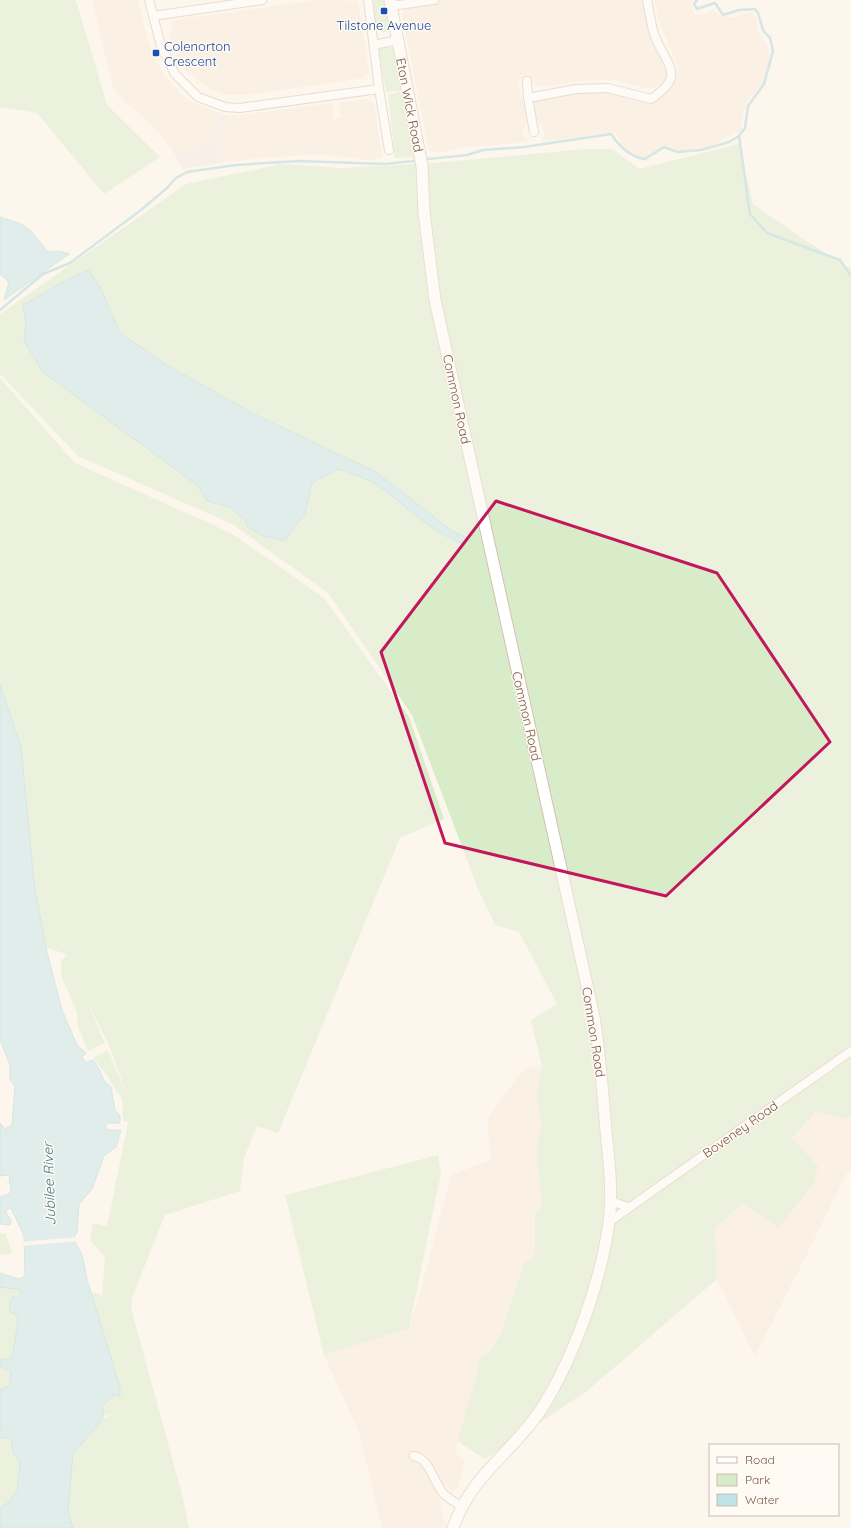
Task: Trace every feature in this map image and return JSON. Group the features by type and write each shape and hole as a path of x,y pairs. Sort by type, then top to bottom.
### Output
{"main road":[{"name":"Eton Wick Road","path":"390,3 422,166 424,212"},
{"name":"Common Road","path":"424,212 435,300 594,1018 602,1081 610,1201 609,1222 600,1270 588,1307 557,1382 541,1409 527,1428 478,1482 461,1506 453,1528"}],"street":[{"path":"149,0 161,46 175,74 198,97 225,106 240,108 376,90"},
{"path":"153,16 262,0"},
{"path":"368,0 374,45 376,90 389,150"},
{"path":"390,3 434,0"},
{"path":"528,98 576,89 608,88 651,99 665,90 672,74 670,64 656,38 647,0"},
{"path":"374,45 397,40"},
{"path":"527,81 528,98 534,132"},
{"name":"Boveney Road","path":"609,1222 628,1207 851,1051"},
{"path":"610,1201 628,1207"},
{"path":"414,1456 421,1457 427,1464 443,1494 461,1506"}],"highlighted area":[{"path":"496,501 717,573 830,742 666,896 445,843 381,652"}],"shaded area":[{"path":"92,0 138,0 148,41 157,63 165,76 187,100 220,113 216,144 173,150 152,125 124,101 113,87"},
{"path":"318,0 358,1 369,71 363,78 248,95 227,95 210,89 187,72 179,61 169,39 174,20"},
{"path":"449,0 644,0 665,59 668,73 667,78 662,84 649,89 614,80 599,79 539,87 532,79 525,77 517,83 524,103 527,123 522,131 523,136 528,140 527,142 460,147 446,152 429,151 402,13 409,5"},
{"path":"655,0 693,0 691,5 695,15 713,10 723,17 736,17 752,12 757,21 757,30 769,48 769,64 766,70 766,80 748,99 741,121 743,133 735,132 707,148 681,152 667,145 644,160 623,148 615,132 542,142 544,134 543,127 536,119 533,100 597,90 657,98 672,88 678,76 677,63 658,20"},
{"path":"366,99 374,103 382,157 370,160 318,154 257,158 222,163 220,147 225,115 243,115 332,103 334,119 341,118 339,103"},
{"path":"220,113 225,115 220,147 222,163 182,169 173,150 216,144"},
{"path":"542,1066 536,1096 541,1123 536,1151 542,1203 535,1214 535,1252 531,1262 524,1262 502,1330 491,1351 479,1357 478,1372 457,1441 456,1453 465,1461 458,1487 451,1492 445,1484 437,1495 440,1501 443,1519 447,1524 446,1528 382,1528 359,1432 324,1355 409,1328 422,1286 451,1175 491,1160 488,1130 489,1117 518,1076 527,1068"},
{"path":"816,1112 846,1119 851,1116 851,1171 846,1174 755,1356 717,1279 715,1228 743,1204 779,1226 792,1139"}],"green space":[{"path":"0,0 76,0 107,105 160,157 104,194 37,113 0,107"},
{"path":"371,0 385,0 390,26 384,33 375,26"},
{"path":"387,44 394,50 402,90 386,92 378,46"},
{"path":"401,91 403,94 417,157 395,158 388,95"},
{"path":"739,144 753,204 805,240 851,269 851,1116 846,1119 816,1112 792,1138 818,1166 814,1183 779,1227 742,1204 715,1228 717,1279 587,1391 485,1459 457,1441 478,1372 479,1357 491,1351 502,1330 525,1261 531,1262 535,1252 535,1214 542,1203 536,1151 541,1123 536,1096 542,1066 531,1020 557,1004 519,932 495,925 478,889 412,715 328,593 232,524 78,456 0,374 0,314 186,184 282,164 341,168 434,163 585,149 613,149 639,169"},
{"path":"0,378 75,463 231,533 324,598 409,717 444,819 400,838 278,1133 257,1126 244,1158 240,1191 165,1215 132,1298 131,1308 182,1494 189,1528 66,1528 73,1454 103,1419 116,1412 101,1417 80,1292 98,1293 102,1298 105,1257 90,1240 93,1223 107,1226 128,1122 123,1121 122,1099 106,1074 93,1058 108,1050 129,1100 108,1043 87,1002 105,1043 88,1051 78,1027 77,1012 62,978 61,962 67,954 46,948 34,883 21,746 0,685"},
{"path":"438,1155 441,1173 409,1328 324,1355 285,1195"},
{"path":"0,1233 6,1234 12,1253 0,1255"},
{"path":"0,1280 25,1290 24,1320 4,1423 0,1429"},
{"path":"14,1436 22,1460 22,1496 0,1516 0,1437"}],"water":[{"path":"0,217 21,224 30,230 48,252 60,251 69,254 4,300 9,282 0,274"},
{"path":"89,270 102,291 120,333 170,367 256,415 376,472 452,531 467,538 463,544 440,533 376,484 338,469 312,483 305,513 285,541 263,536 248,527 244,519 229,507 207,501 198,486 43,372 24,341 26,323 23,305 61,283"},
{"name":"Jubilee River","path":"0,685 21,746 34,883 46,948 62,1010 77,1045 86,1053 82,1057 86,1063 93,1060 104,1081 111,1087 115,1110 120,1116 120,1123 106,1123 106,1130 121,1130 116,1147 104,1156 92,1189 79,1204 75,1243 83,1257 87,1281 120,1388 120,1396 115,1395 107,1401 103,1406 103,1419 73,1454 68,1511 73,1528 0,1528 0,1507 8,1503 17,1491 20,1463 13,1452 11,1438 0,1438 0,1426 2,1425 0,1424 0,1390 10,1386 11,1372 1,1367 0,1360 12,1358 18,1321 16,1315 10,1312 10,1302 13,1296 18,1297 21,1290 0,1287 0,1273 19,1279 25,1276 24,1236 11,1208 7,1209 6,1214 10,1218 10,1225 0,1224 0,1197 11,1193 9,1175 0,1176 0,1123 5,1129 12,1125 15,1086 10,1080 10,1065 0,1040"}],"pier":[{"path":"77,1237 77,1241 22,1246 22,1242"}],"waterway":[{"path":"428,159 467,155 483,150 524,147 611,134 625,150 634,156 645,159 664,147 678,152 701,150 729,142 739,136 745,128 748,106 764,84 773,51 770,38 763,30 758,13 755,9 739,10 723,15 715,3 697,9 694,4 697,0"},
{"path":"739,136 750,214 767,233 840,260 851,276"},
{"path":"0,310 43,274 70,263 141,210 167,188 176,178 187,172 236,165 298,161 385,164 414,161"}],"place":[{"name":"Tilstone Avenue","path":"384,11"},
{"name":"Colenorton Crescent","path":"156,53"}]}
